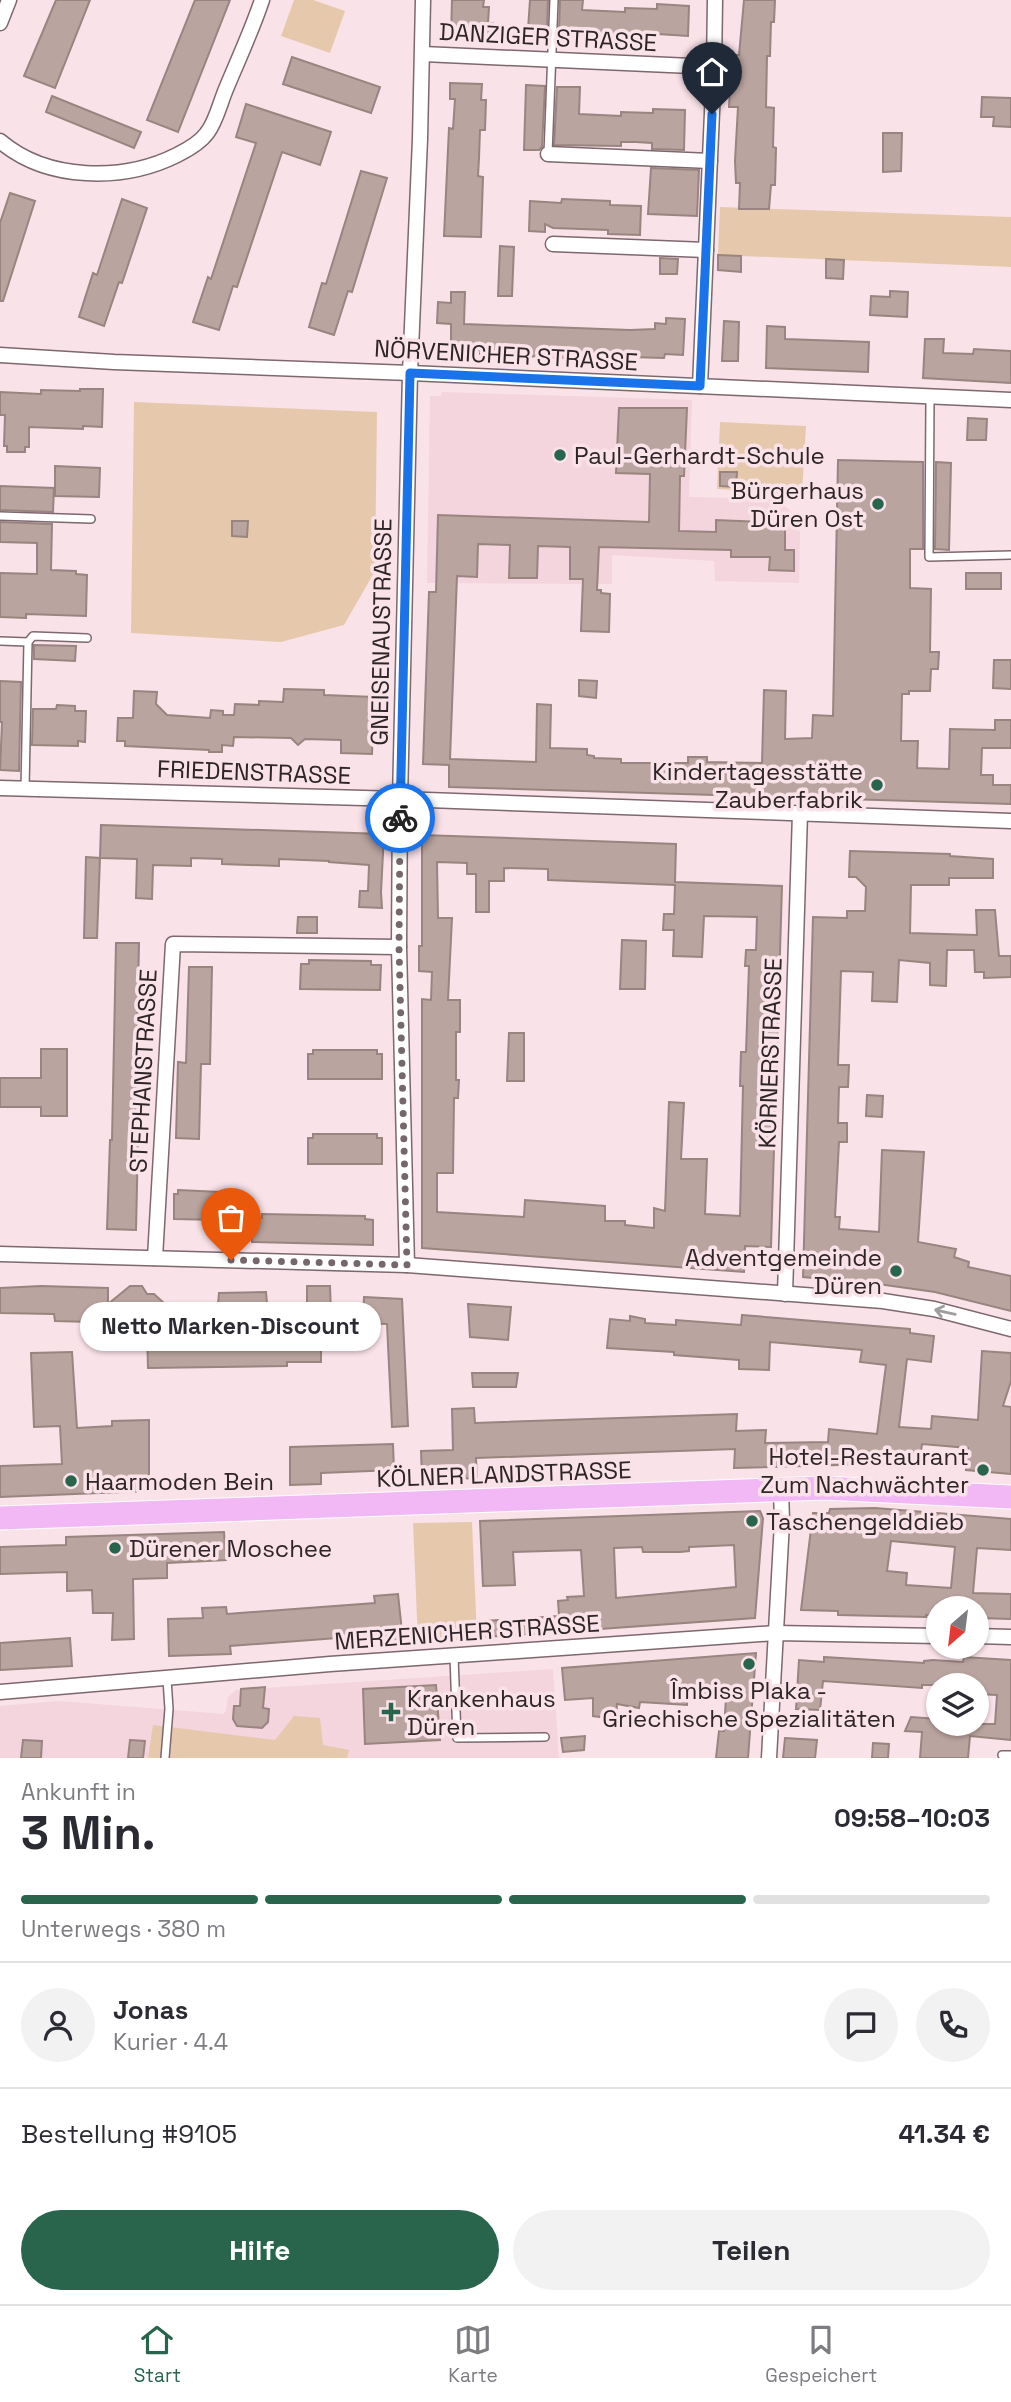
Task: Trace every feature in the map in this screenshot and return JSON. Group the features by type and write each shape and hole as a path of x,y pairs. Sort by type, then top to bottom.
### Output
{"main road":[{"name":"KÖLNER LANDSTRASSE","path":"0,1518 824,1488 1011,1497"}],"street":[{"path":"0,23 9,0"},
{"path":"0,141 34,162 88,173 135,169 161,163 185,151 209,131 262,0"},
{"name":"GNEISENAUSTRASSE","path":"407,1265 399,947 400,799 410,373 423,0"},
{"path":"700,386 715,0"},
{"name":"DANZIGER STRASSE","path":"423,54 714,67"},
{"path":"548,154 710,161"},
{"path":"553,244 706,250"},
{"name":"NÖRVENICHER STRASSE","path":"0,355 1011,400"},
{"name":"FRIEDENSTRASSE","path":"0,788 1011,821"},
{"name":"KÖRNERSTRASSE","path":"785,1294 800,813"},
{"name":"STEPHANSTRASSE","path":"155,1258 173,944 399,947"},
{"path":"0,1254 407,1265 883,1301 934,1309 1011,1329"},
{"path":"769,1758 782,1522 781,1489"},
{"name":"MERZENICHER STRASSE","path":"0,1692 330,1664 776,1633 926,1636"},
{"path":"989,1636 1011,1637"}],"lane":[{"path":"548,154 554,0"},
{"path":"930,397 929,557 1011,555"},
{"path":"0,516 91,519"},
{"path":"26,789 28,642 33,636 87,638"},
{"path":"0,641 28,642"},
{"path":"454,1656 457,1738 545,1737"},
{"path":"165,1758 169,1709 167,1679"},
{"path":"1002,1755 1011,1755"}],"shaded area":[{"path":"294,0 313,0 345,11 330,53 281,36"},
{"path":"720,207 1011,217 1011,267 718,255"},
{"name":"Paul-Gerhardt-Schule","path":"442,392 692,400 689,497 772,499 781,503 791,511 800,533 799,583 715,581 714,561 612,555 612,584 427,583 430,396 441,396"},
{"path":"134,402 377,412 375,571 344,625 281,642 131,633"},
{"path":"720,422 806,426 802,494 717,489"},
{"path":"472,1522 477,1638 418,1643 413,1523"},
{"name":"Krankenhaus Düren","path":"553,1669 559,1758 0,1758 0,1706 59,1701 224,1714 228,1697 236,1690"},
{"path":"294,1716 320,1718 323,1745 349,1750 347,1758 148,1758 153,1725 275,1740"}],"building":[{"path":"56,0 90,0 55,88 24,76"},
{"path":"195,0 230,0 178,132 147,120"},
{"path":"452,0 484,0 483,7 489,7 488,23 493,23 492,38 451,36"},
{"path":"530,0 548,0 547,30 528,29"},
{"path":"560,0 583,0 582,10 625,12 625,8 657,9 657,4 689,6 688,36 657,34 656,39 625,38 625,42 592,40 593,34 582,34 582,30 559,30"},
{"path":"744,0 775,0 770,56 767,56 766,107 774,108 773,147 776,148 775,185 771,185 769,209 739,209 740,183 736,183 735,161 738,107 729,107 730,89 735,89 736,55 739,55"},
{"path":"292,57 380,87 371,113 283,84"},
{"path":"450,83 482,84 481,100 486,100 485,130 480,130 478,176 483,177 481,237 444,236 449,128 453,129 455,99 450,99"},
{"path":"526,85 545,86 542,147 539,150 524,150"},
{"path":"557,87 580,87 579,114 621,116 621,112 653,113 653,109 685,110 684,150 652,149 652,143 636,142 621,142 621,146 554,145"},
{"path":"52,96 141,132 134,148 46,112"},
{"path":"982,97 1011,98 1011,127 993,126 994,117 981,117"},
{"path":"246,104 331,132 320,165 282,152 237,287 233,286 219,330 193,322 208,277 211,279 256,143 236,137"},
{"path":"883,133 902,133 901,171 883,172"},
{"path":"651,168 699,170 697,216 648,214"},
{"path":"361,171 387,178 352,292 348,291 334,335 309,327 322,283 326,284"},
{"path":"10,193 35,201 3,301 0,301 0,223"},
{"path":"122,199 147,208 122,283 119,282 104,326 79,317 93,273 97,275"},
{"path":"562,199 610,201 610,205 641,206 640,235 608,234 608,230 553,228 545,224 545,232 529,231 530,201 561,203"},
{"path":"500,246 514,247 512,296 498,296"},
{"path":"718,255 741,256 741,272 718,270"},
{"path":"660,258 678,259 677,274 660,274"},
{"path":"826,259 844,260 843,279 826,278"},
{"path":"890,291 908,292 907,317 870,315 871,296 890,297"},
{"path":"451,292 465,292 464,324 630,330 655,329 655,323 666,324 666,318 685,319 683,355 665,354 664,358 629,357 629,361 480,354 480,350 464,350 464,344 451,345 451,324 437,323 438,302 451,303"},
{"path":"724,321 739,322 738,361 722,361"},
{"path":"767,326 785,327 785,339 869,342 868,372 766,368"},
{"path":"925,339 944,339 943,353 973,354 974,349 1011,351 1011,383 923,378"},
{"path":"103,389 102,427 29,427 29,447 25,447 25,452 7,452 7,446 4,446 5,415 0,415 0,392 41,394 41,390"},
{"path":"619,408 687,408 684,476 680,476 679,531 716,532 716,520 785,523 785,550 794,550 794,571 769,570 770,557 731,557 731,550 599,547 597,590 610,594 609,632 581,631 583,579 570,579 570,547 538,546 537,578 509,578 510,545 478,544 477,577 457,576 450,759 536,762 537,704 551,705 550,748 587,749 587,755 594,758 621,759 621,763 688,763 688,757 707,757 707,762 762,763 764,690 786,691 785,739 812,738 813,715 833,716 838,460 923,462 923,549 910,549 910,588 931,589 930,652 939,652 938,669 931,669 930,691 909,691 909,694 902,694 901,741 918,741 917,768 949,769 950,729 995,730 995,720 1011,720 1011,748 982,748 981,775 993,775 993,785 1011,785 1011,804 449,787 449,765 423,764 429,592 436,592 438,515 649,522 650,474 616,473"},
{"path":"968,418 987,419 986,440 967,440"},
{"path":"936,462 951,463 949,550 935,549"},
{"path":"55,466 100,468 99,497 55,496"},
{"path":"720,472 737,472 736,487 720,486"},
{"path":"0,486 54,488 53,512 0,510"},
{"path":"232,521 248,521 247,537 232,536"},
{"path":"0,522 52,524 51,570 76,571 76,574 87,575 86,616 26,614 26,618 0,617 0,573 37,574 37,543 0,542"},
{"path":"966,573 1001,573 1001,589 966,589"},
{"path":"34,645 76,646 75,661 34,659"},
{"path":"994,660 1011,660 1011,689 993,688"},
{"path":"579,680 597,681 596,698 579,696"},
{"path":"0,681 21,682 19,771 0,770"},
{"path":"284,689 324,690 324,695 374,697 372,754 341,753 341,740 305,739 298,745 291,738 234,737 233,746 222,745 222,752 125,746 125,741 117,741 118,718 133,718 134,691 157,692 156,704 167,715 210,718 211,710 223,711 223,715 234,715 235,704 283,702"},
{"path":"57,705 75,706 75,711 86,711 85,742 78,741 78,746 32,745 33,709 56,709"},
{"path":"101,825 384,834 382,908 359,907 360,891 368,891 369,865 329,861 279,859 279,866 222,864 222,859 191,858 191,866 153,865 152,899 136,898 137,859 100,858"},
{"path":"422,835 676,844 675,882 782,886 771,1247 745,1246 744,1272 422,1248 422,999 431,1000 432,972 419,971 419,946 422,946","holes":["437,862 467,863 467,874 476,874 476,912 489,912 489,881 504,881 504,868 548,869 548,880 675,885 674,914 664,914 663,930 674,930 673,956 702,957 704,916 757,917 756,950 746,950 745,966 749,966 746,1052 741,1052 740,1086 743,1086 740,1216 705,1214 707,1159 681,1159 684,1103 669,1102 665,1211 654,1208 654,1228 625,1225 625,1221 605,1221 605,1206 525,1200 524,1217 437,1212 437,1173 453,1173 454,1098 458,1098 459,1080 456,1080 456,1032 460,1032 460,1000 448,1000 452,918 438,918"]},
{"path":"850,851 950,854 993,859 993,878 949,878 949,885 911,885 910,933 977,935 976,910 995,910 999,956 1011,956 1011,977 984,978 984,972 975,972 974,950 947,950 946,986 930,985 930,963 899,960 897,1002 872,1001 873,972 841,971 838,1065 849,1065 848,1087 839,1087 838,1123 847,1123 847,1142 839,1142 835,1217 840,1217 839,1229 879,1232 882,1150 924,1152 918,1242 956,1249 954,1257 969,1262 968,1267 1011,1276 1011,1311 935,1292 803,1277 813,917 847,918 847,911 865,911 866,887 856,877 849,877"},
{"path":"86,857 100,858 97,938 84,938"},
{"path":"298,917 317,917 317,933 297,933"},
{"path":"622,940 646,941 645,989 620,989"},
{"path":"116,943 139,943 136,1230 107,1229 112,1140"},
{"path":"309,960 371,961 371,965 381,965 380,990 300,989 301,964 309,964"},
{"path":"189,967 212,967 210,1064 201,1064 199,1139 176,1138 178,1062 186,1063"},
{"path":"509,1033 524,1033 524,1081 507,1081"},
{"path":"41,1049 67,1049 67,1116 41,1116 41,1107 0,1107 0,1078 41,1078"},
{"path":"313,1050 377,1050 377,1054 382,1054 382,1079 308,1079 308,1054 313,1054"},
{"path":"867,1095 883,1096 882,1117 866,1116"},
{"path":"313,1134 377,1134 377,1138 382,1138 382,1164 308,1164 308,1138 313,1138"},
{"path":"178,1190 220,1192 220,1195 223,1195 222,1220 174,1219 174,1194 178,1194"},
{"path":"262,1214 365,1216 365,1219 373,1220 373,1245 252,1242 252,1217 262,1218"},
{"path":"130,1286 142,1286 147,1294 154,1294 165,1304 218,1304 219,1293 266,1292 267,1303 307,1303 307,1286 330,1286 331,1312 334,1312 335,1317 347,1317 348,1333 321,1333 321,1362 287,1362 287,1366 148,1368 147,1330 108,1329 108,1325 92,1326 92,1322 55,1321 54,1314 0,1313 0,1288 108,1288 108,1304"},
{"path":"364,1297 402,1299 408,1426 392,1427 387,1324 363,1323"},
{"path":"468,1304 511,1307 508,1340 470,1337"},
{"path":"742,1315 910,1329 910,1333 934,1336 931,1362 907,1359 899,1427 931,1429 932,1416 978,1420 982,1351 1011,1353 1011,1381 1003,1406 1011,1407 1011,1474 966,1470 968,1448 922,1444 919,1467 873,1464 734,1468 735,1449 476,1458 477,1478 423,1480 421,1451 453,1450 452,1409 474,1408 475,1423 737,1414 736,1431 766,1430 765,1443 828,1442 829,1429 877,1434 886,1365 860,1362 862,1350 770,1342 769,1370 739,1369 739,1360 607,1348 610,1319 630,1321 630,1316 645,1319 645,1323 676,1325 676,1320 741,1325"},
{"path":"72,1352 77,1428 112,1426 112,1421 149,1420 149,1491 0,1497 0,1466 62,1464 60,1426 34,1427 31,1353"},
{"path":"472,1373 518,1373 516,1387 473,1387"},
{"path":"393,1444 394,1470 321,1473 321,1484 290,1485 290,1447"},
{"path":"875,1508 1011,1519 1011,1550 977,1548 973,1593 1011,1594 1011,1619 989,1618 989,1596 926,1596 926,1617 838,1615 838,1611 801,1610 813,1513 829,1513 830,1509","holes":["891,1541 955,1547 951,1588 906,1585 907,1573 887,1571"]},
{"path":"760,1511 763,1518 755,1618 486,1637 485,1621 559,1616 558,1601 568,1600 567,1597 584,1596 581,1550 513,1552 515,1585 483,1586 480,1521","holes":["734,1545 736,1587 616,1598 614,1548 642,1547 643,1552 680,1552 689,1551 689,1547"]},
{"path":"224,1532 226,1560 167,1563 167,1578 133,1579 134,1639 112,1640 113,1613 93,1613 92,1590 67,1591 67,1572 0,1574 0,1547 66,1545 66,1537"},
{"path":"398,1594 403,1641 379,1644 378,1635 230,1646 231,1654 169,1656 168,1619 203,1618 202,1608 226,1607 227,1614 375,1603 374,1596"},
{"path":"70,1638 72,1666 0,1670 0,1643"},
{"path":"756,1653 748,1758 716,1758 719,1731 724,1731 726,1697 687,1699 687,1705 640,1702 639,1708 617,1704 616,1719 593,1716 593,1698 565,1700 562,1668"},
{"path":"824,1657 924,1663 933,1660 1011,1660 1011,1740 970,1736 989,1736 989,1724 995,1724 997,1695 989,1695 989,1673 926,1673 926,1685 922,1685 922,1688 823,1681 820,1710 796,1709 799,1660 824,1662"},
{"path":"436,1685 440,1740 365,1744 363,1689"},
{"path":"265,1687 263,1708 269,1709 268,1722 262,1728 237,1726 233,1719 234,1706 240,1706 241,1689"},
{"path":"911,1717 926,1718 926,1736 970,1736 968,1758 920,1758 922,1732 905,1731"},
{"path":"585,1736 584,1750 563,1752 561,1738"},
{"path":"785,1738 817,1740 815,1758 783,1758"},
{"path":"23,1740 42,1741 41,1758 21,1758"},
{"path":"130,1740 145,1741 143,1758 128,1758"},
{"path":"873,1743 889,1744 888,1758 872,1758"}],"way so far":[{"path":"231,1260 407,1265 399,947 400,818"}],"place":[{"name":"Paul-Gerhardt-Schule","path":"560,455"},
{"name":"Bürgerhaus Düren Ost","path":"878,504"},
{"name":"Kindertagesstätte Zauberfabrik","path":"877,785"},
{"name":"Netto Marken-Discount","path":"231,1260"},
{"name":"Adventgemeinde Düren","path":"896,1271"},
{"name":"Hotel-Restaurant Zum Nachwächter","path":"983,1470"},
{"name":"Haarmoden Bein","path":"71,1481"},
{"name":"Taschengelddieb","path":"752,1521"},
{"name":"Dürener Moschee","path":"115,1548"},
{"name":"Îmbiss Plaka - Griechische Spezialitäten","path":"749,1664"},
{"name":"Krankenhaus Düren","path":"391,1712"}],"route":[{"path":"400,818 410,373 700,386 712,114"}]}
